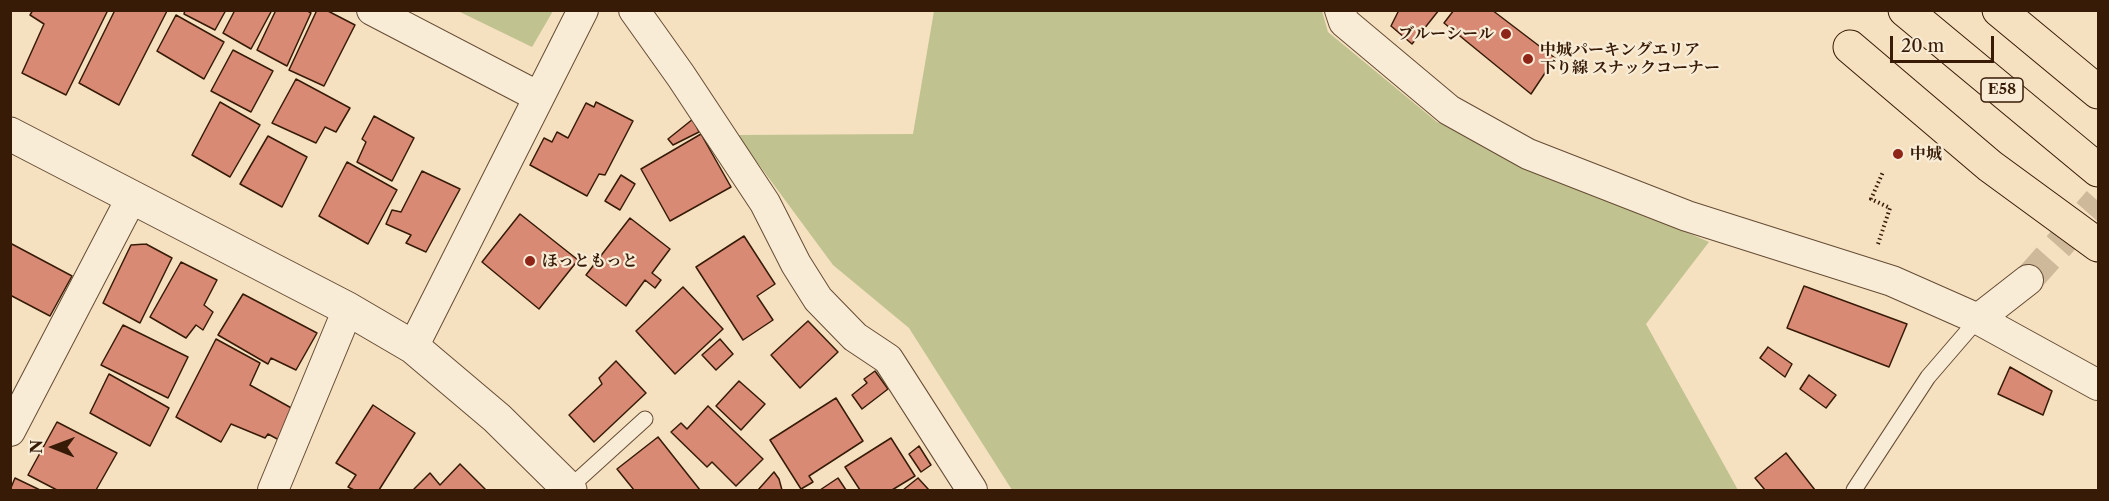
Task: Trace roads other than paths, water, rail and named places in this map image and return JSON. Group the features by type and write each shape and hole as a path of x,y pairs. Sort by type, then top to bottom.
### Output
{"highway":[{"name":"E58","path":"1905,10 2098,170"},
{"path":"1999,10 2098,92"},
{"path":"1850,47 1990,166 2098,245"}],"street":[{"path":"372,10 539,97"},
{"path":"413,347 583,10"},
{"path":"634,10 681,76 765,203 796,264 818,299 855,337 888,359 972,490"},
{"path":"1340,10 1344,22 1449,110 1528,154 1687,216 1892,281 1978,319 2098,385"},
{"path":"10,134 348,309 413,347 497,418 569,489"},
{"path":"10,431 132,196"},
{"path":"1978,319 2028,280"},
{"path":"273,490 348,309"}],"lane":[{"path":"1854,490 1928,377 1978,319"},
{"path":"569,489 645,418"}],"tunnel":[{"path":"2028,280 2098,201"}],"place":[{"name":"ブルーシール","path":"1506,34"},
{"name":"中城パーキングエリア 下り線 スナックコーナー","path":"1528,59"},
{"name":"中城","path":"1898,154"},
{"name":"ほっともっと","path":"530,261"}]}
